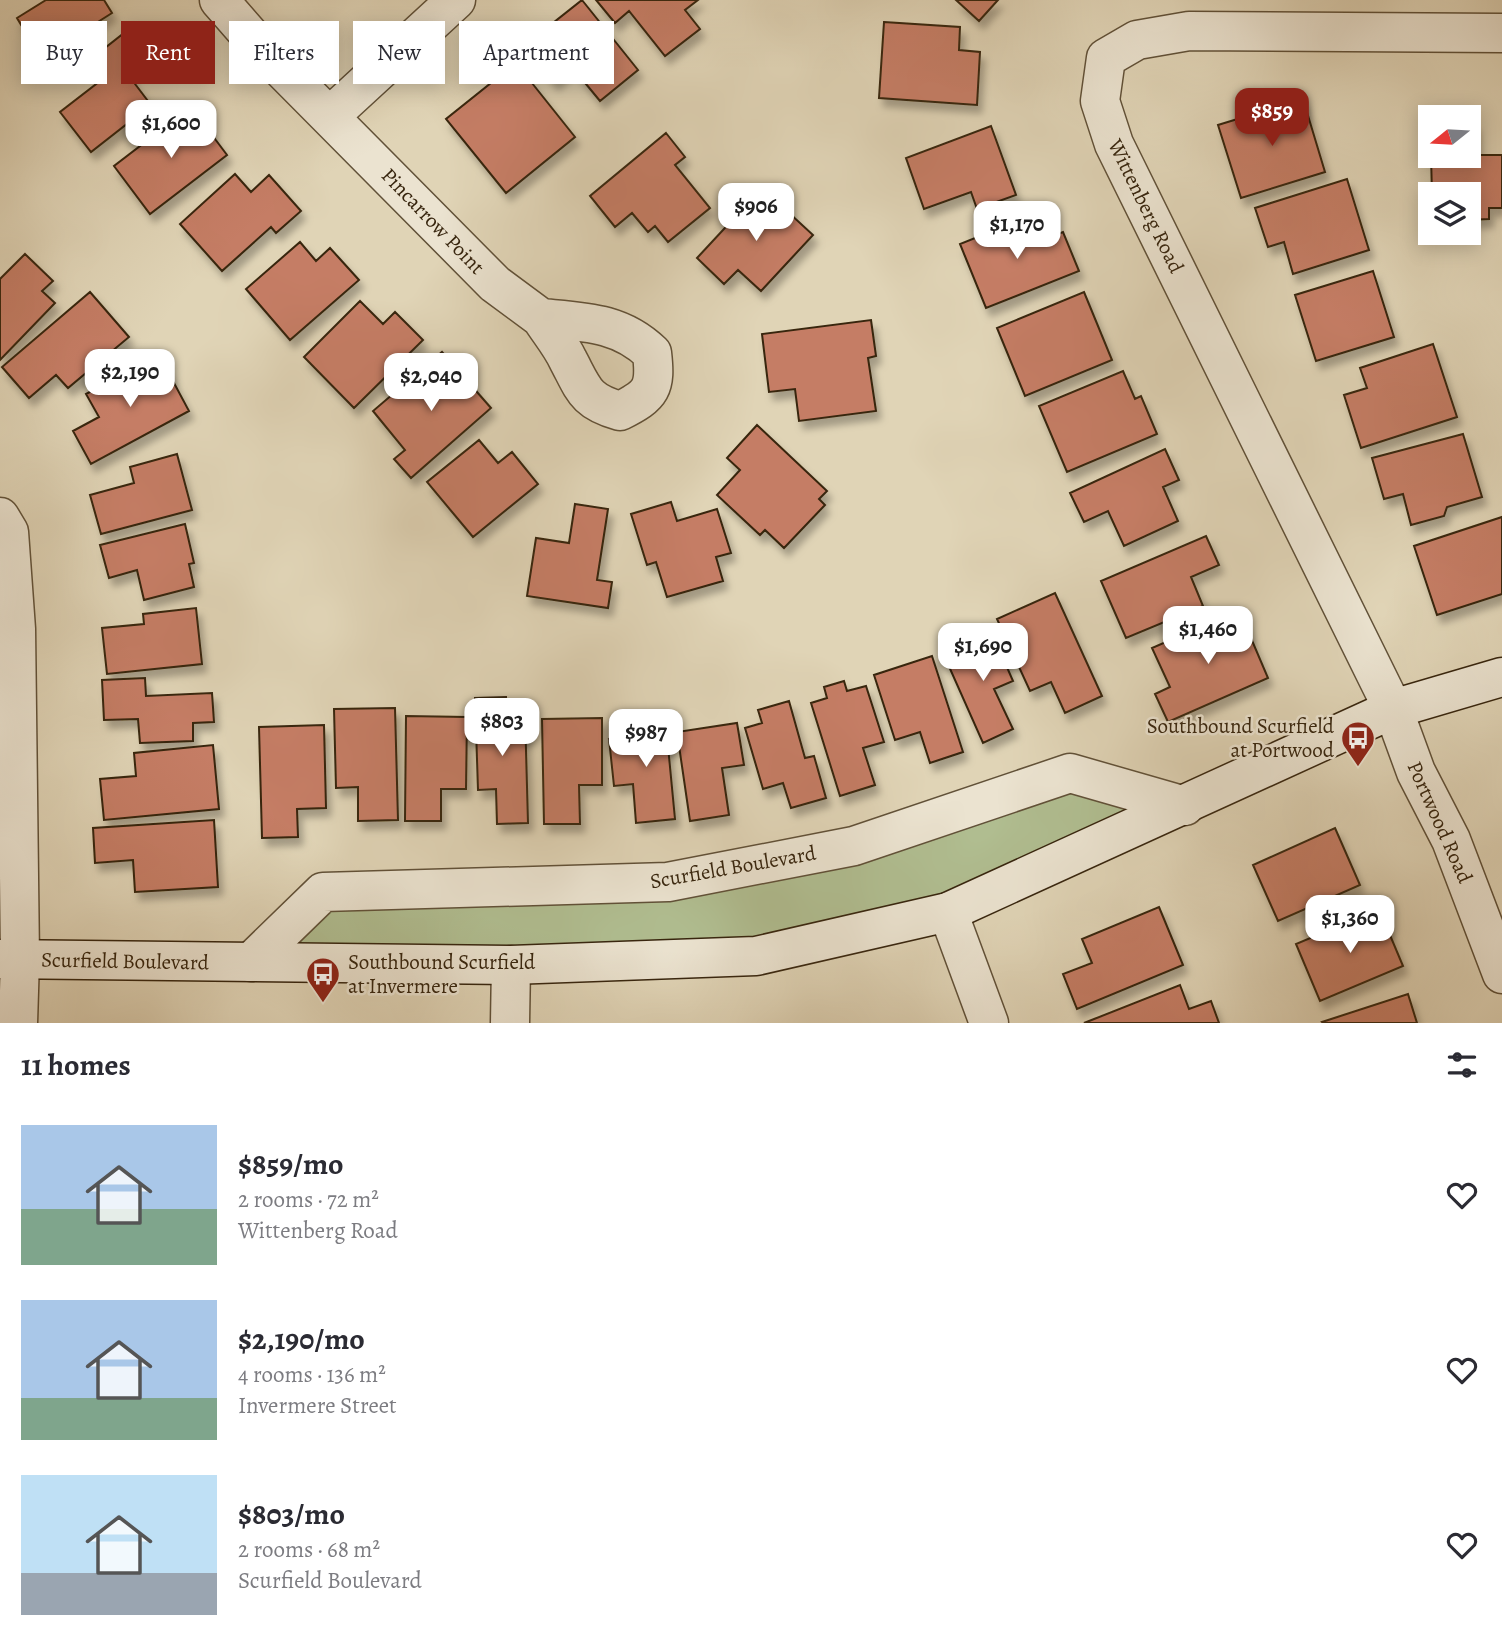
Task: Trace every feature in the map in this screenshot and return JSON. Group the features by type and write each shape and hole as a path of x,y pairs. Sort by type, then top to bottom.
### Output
{"street":[{"name":"Pincarrow Point","path":"219,0 260,47 495,284 541,318"},
{"path":"330,116 456,0"},
{"name":"Wittenberg Road","path":"1393,709 1114,144 1100,101 1104,69 1106,58 1137,40 1189,30 1502,33"},
{"path":"0,517 9,532 16,629 10,959 18,1023"},
{"name":"Scurfield Boulevard","path":"10,959 511,965 756,956 947,912 1185,806 1393,709 1502,677"},
{"name":"Portwood Road","path":"1393,709 1416,772 1451,840 1502,974"},
{"name":"Scurfield Boulevard","path":"251,962 323,892 668,882 854,846 1070,773 1185,806"},
{"path":"947,912 989,1023"},
{"path":"510,1023 511,965"}],"green space":[{"path":"1070,773 1185,806 948,912 756,956 251,962 323,892 668,882"}],"building":[{"path":"46,0 104,0 112,13 99,21 21,21 21,25 17,18"},
{"path":"582,0 599,21 556,21"},
{"path":"596,0 698,0 685,10 700,29 665,56 629,11 615,23"},
{"path":"956,0 998,0 979,21"},
{"path":"884,22 960,27 959,50 980,52 977,105 879,98"},
{"path":"121,35 121,84 135,84 151,105 91,152 60,112 96,84 107,84 107,46"},
{"path":"614,40 638,70 600,101 586,84 614,84"},
{"path":"490,84 533,84 575,137 506,193 446,119"},
{"path":"1303,99 1325,172 1241,198 1218,125"},
{"path":"191,107 227,155 150,214 114,166"},
{"path":"991,126 1016,195 977,209 971,192 924,209 906,158"},
{"path":"666,133 685,157 675,165 710,208 668,242 655,226 648,232 632,213 615,227 590,196"},
{"path":"1481,155 1502,155 1502,208 1489,208 1489,219 1481,219 1481,182 1432,182 1431,168 1481,168"},
{"path":"235,174 251,192 269,175 301,211 276,233 271,227 222,271 180,224"},
{"path":"1347,179 1369,250 1293,274 1284,242 1268,247 1255,208"},
{"path":"762,188 813,235 761,291 738,270 724,284 697,258"},
{"path":"1030,216 1040,241 1063,232 1079,271 986,308 960,244"},
{"path":"300,242 316,261 330,248 359,280 290,340 246,289"},
{"path":"25,254 53,281 42,291 55,303 0,360 0,279"},
{"path":"1373,271 1394,337 1316,361 1295,295"},
{"path":"90,292 129,337 68,388 56,375 29,398 2,367"},
{"path":"1084,292 1112,360 1025,396 997,328"},
{"path":"360,301 383,324 395,312 423,340 354,408 304,357"},
{"path":"871,320 876,356 868,358 876,411 799,421 795,389 769,392 762,334"},
{"path":"1433,344 1457,417 1361,448 1344,395 1367,388 1360,368"},
{"path":"442,352 491,408 411,478 394,459 405,450 373,411"},
{"path":"159,355 189,411 91,464 73,431 99,417 86,394"},
{"path":"1123,371 1135,399 1141,396 1157,434 1067,472 1039,406"},
{"path":"757,425 827,491 819,499 825,505 784,548 765,530 760,535 717,495 740,470 727,458"},
{"path":"1463,434 1482,497 1447,507 1444,516 1411,525 1403,494 1384,499 1372,458"},
{"path":"479,440 498,463 512,452 538,484 473,537 427,482"},
{"path":"1165,449 1179,480 1163,487 1178,521 1124,546 1108,511 1084,522 1070,493"},
{"path":"177,454 192,510 101,534 90,495 134,483 130,467"},
{"path":"671,502 677,521 717,509 731,553 716,557 723,581 667,597 656,562 647,565 631,514"},
{"path":"575,504 608,509 597,580 612,582 608,608 527,596 536,538 569,543"},
{"path":"1502,517 1502,594 1437,615 1414,546"},
{"path":"185,524 194,563 189,564 194,587 144,600 137,570 109,578 100,545"},
{"path":"1206,536 1219,565 1191,577 1203,606 1126,638 1101,581"},
{"path":"1055,593 1102,696 1065,713 1051,682 1030,691 997,619"},
{"path":"196,608 202,664 107,674 102,628 144,624 143,614"},
{"path":"1239,610 1268,678 1168,722 1155,694 1170,687 1152,648"},
{"path":"989,626 1013,681 994,689 1013,729 983,743 947,662 971,652 964,637"},
{"path":"932,656 963,752 930,763 920,732 895,740 874,675"},
{"path":"145,678 146,696 212,693 214,722 193,723 193,741 140,743 138,719 104,720 102,680"},
{"path":"844,681 847,691 866,686 884,742 863,748 875,785 840,796 811,703 827,698 824,687"},
{"path":"506,697 507,715 525,714 528,823 497,824 496,789 478,790 475,698"},
{"path":"789,701 805,758 814,756 826,798 791,808 783,783 763,789 745,728 762,723 758,710"},
{"path":"395,708 398,820 358,821 358,787 336,788 334,709"},
{"path":"665,715 675,819 636,823 633,784 614,786 609,739 638,736 636,718"},
{"path":"406,716 467,717 466,789 441,789 441,821 405,821"},
{"path":"602,718 602,785 579,785 580,824 544,824 542,719"},
{"path":"737,723 744,765 722,768 729,815 690,821 677,732"},
{"path":"324,725 326,808 297,809 298,837 262,838 259,727"},
{"path":"213,745 219,809 104,820 100,779 136,776 134,753"},
{"path":"214,820 218,887 135,892 133,860 95,863 93,828"},
{"path":"1335,828 1360,885 1278,921 1253,865"},
{"path":"1159,907 1183,965 1077,1009 1063,974 1092,963 1082,939"},
{"path":"1379,909 1403,966 1320,1001 1296,944"},
{"path":"1180,985 1189,1009 1211,1001 1219,1023 1084,1023"},
{"path":"1408,994 1417,1023 1322,1022"}],"place":[{"name":"Southbound Scurfield at Portwood","path":"1358,768"},
{"name":"Southbound Scurfield at Invermere","path":"323,1004"}]}
